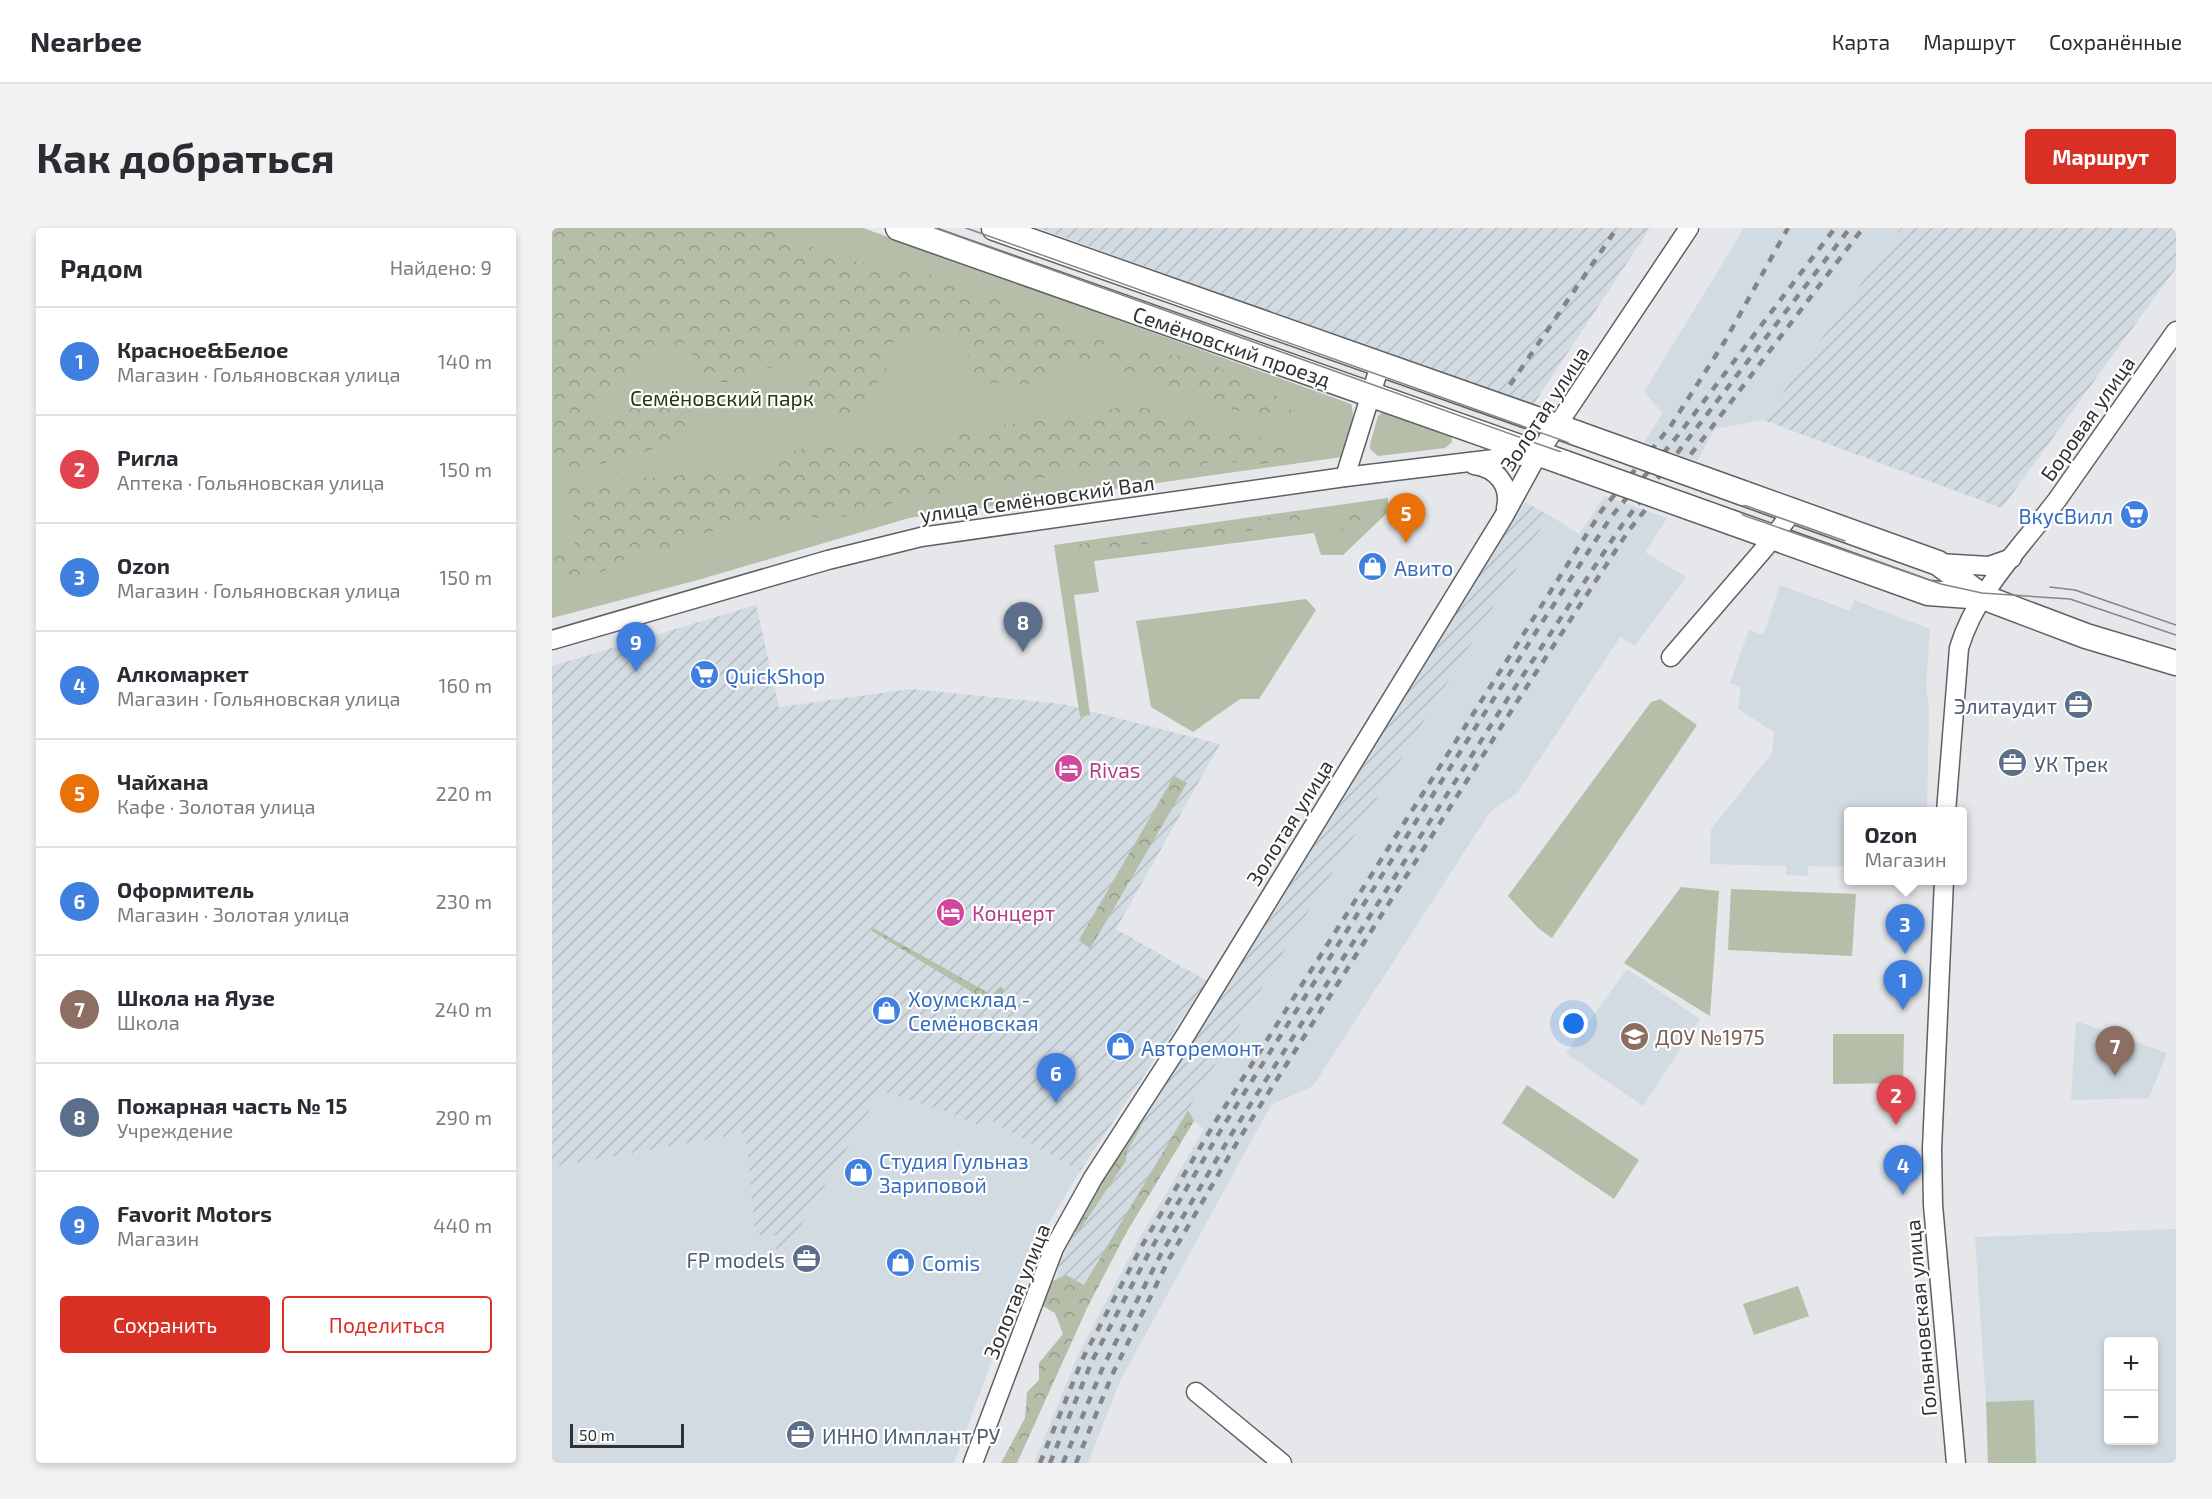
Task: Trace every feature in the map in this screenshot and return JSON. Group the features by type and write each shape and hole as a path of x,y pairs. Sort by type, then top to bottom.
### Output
{"main road":[{"name":"Семёновский проезд","path":"898,228 1928,593 1983,597"},
{"name":"Семёновский проезд","path":"994,228 1938,563 1983,597"},
{"path":"1983,597 2086,636 2176,663"}],"street":[{"name":"Золотая улица","path":"973,1463 1054,1248 1093,1178 1185,1036 1505,513 1538,454 1567,430 1689,228"},
{"name":"Боровая улица","path":"1983,597 2176,332"},
{"path":"1345,477 1380,364"},
{"name":"улица Семёновский Вал","path":"552,640 894,542 977,528 1345,477 1538,454"},
{"path":"1465,464 1482,466 1499,477 1507,490 1505,513"},
{"path":"1671,657 1793,511"},
{"path":"1938,563 1989,566 2012,558"},
{"path":"1946,807 1959,648 1965,626 1983,597"},
{"name":"Гольяновская улица","path":"1944,885 1932,1149 1934,1205 1956,1463"},
{"path":"1196,1392 1282,1463"}],"shaded area":[{"path":"1038,228 1650,228 1533,405"},
{"path":"1744,228 1901,228 1763,420 1715,429 1697,461 1644,442 1663,413 1644,392"},
{"path":"1901,228 2176,228 2176,268 2002,508 1763,420"},
{"path":"1605,496 1667,518 1645,552 1686,577 1635,646 1620,637 1518,792 1490,812 1313,1086 1271,1105 1120,1381 1088,1463 1034,1463 1078,1355 1138,1241 1204,1129 1194,1121 1188,1110 1549,515 1579,534"},
{"path":"1525,502 1549,515 1188,1110 1194,1121 1126,1233 1088,1306 1055,1285 1062,1251"},
{"path":"1780,585 1850,611 1854,600 1930,629 1926,686 1929,711 1927,807 1844,807 1844,867 1808,866 1808,876 1786,875 1786,866 1710,864 1711,829 1772,753 1774,732 1738,709 1741,687 1730,683 1749,630 1763,635"},
{"path":"756,605 779,707 911,689 1062,704 1220,744 1116,929 1207,981 1080,1171 984,1117 979,1126 950,1113 881,1091 776,1267 776,1235 755,1235 746,1133 552,1167 552,666"},
{"name":"ДОУ №1975","path":"1627,969 1700,1019 1643,1106 1566,1053"},
{"path":"2076,1021 2167,1053 2149,1098 2071,1100"},
{"path":"881,1091 950,1113 978,1126 984,1117 1080,1171 1034,1247 954,1463 552,1463 552,1167 747,1133 755,1235 776,1235 776,1266"},
{"path":"2176,1229 2176,1463 2036,1463 2034,1400 1986,1402 1975,1237"}],"green space":[{"name":"Семёновский парк","path":"552,228 863,228 1351,404 1353,417 1351,430 1342,457 909,518 698,580 552,618"},
{"path":"552,228 777,228 816,249 845,260 912,270 937,277 977,294 1045,312 1088,337 1144,351 1202,359 1286,401 1293,414 1279,421 1264,414 1248,414 1208,402 1186,390 1074,358 1058,377 1047,382 980,385 974,379 966,345 940,333 923,330 896,338 888,352 887,368 874,388 872,404 860,412 837,416 815,407 808,393 807,360 804,353 797,355 785,365 756,370 736,382 711,382 684,343 641,362 592,406 604,418 669,394 690,407 687,427 675,443 581,470 552,469"},
{"path":"1134,405 1231,432 1297,445 1308,457 1260,464 1212,461 1190,470 1157,466 1085,466 1072,473 1039,479 967,482 931,500 917,493 909,493 876,514 826,518 799,516 785,524 728,527 705,533 686,546 646,551 578,583 570,583 552,575 552,558 573,546 578,531 572,514 555,487 587,487 618,479 670,477 712,470 743,473 788,453 814,445 875,440 913,450 966,429 1049,420"},
{"path":"1384,411 1451,433 1452,442 1445,448 1378,456 1370,449 1370,444 1378,416"},
{"path":"1388,498 1388,512 1343,555 1321,555 1314,533 1094,561 1099,592 1074,595 1090,715 1080,717 1054,545"},
{"path":"1367,508 1373,516 1355,535 1339,529 1332,519 1331,514 1336,510"},
{"path":"1314,511 1319,517 1314,523 1072,553 1069,549 1074,545"},
{"path":"1306,599 1316,610 1259,699 1240,699 1193,732 1151,707 1136,621"},
{"path":"1660,699 1697,725 1552,938 1538,928 1508,896 1651,702"},
{"path":"1174,776 1187,783 1090,949 1079,940"},
{"path":"1681,887 1719,891 1710,1016 1624,963"},
{"path":"1731,889 1856,894 1852,956 1728,950"},
{"path":"873,928 992,995 1001,986 1004,991 993,1005 872,931"},
{"path":"1833,1034 1904,1034 1903,1083 1833,1084"},
{"path":"1527,1085 1639,1160 1614,1199 1502,1123"},
{"path":"1188,1110 1194,1121 1126,1233 1088,1306 1017,1463 1001,1463 1025,1418 1027,1392 1039,1380 1039,1363 1063,1334 1055,1313 1039,1304 1046,1284 1066,1275 1084,1285"},
{"path":"1135,1124 1142,1126 1126,1153 1126,1161 1079,1231 1065,1235"},
{"path":"1798,1286 1809,1316 1754,1335 1743,1304"},
{"path":"2034,1400 2036,1463 1988,1463 1986,1402"}],"tram line":[{"path":"935,228 1544,446 1941,584 1982,593 2070,599 2176,635"},
{"path":"966,228 1845,541"},
{"path":"2050,587 2075,590 2176,625"}],"railway":[{"path":"1510,385 1617,228"},
{"path":"1040,1463 1083,1358 1143,1244 1214,1124 1602,510 1670,427 1725,341 1788,228"},
{"path":"1050,1463 1092,1361 1151,1249 1222,1128 1541,624 1611,517 1679,434 1835,228"},
{"path":"1063,1463 1103,1367 1161,1254 1231,1135 1512,692 1622,525 1850,228"},
{"path":"1076,1463 1112,1375 1169,1259 1239,1139 1520,697 1629,530 1699,444 1863,228"}],"place":[{"name":"ВкусВилл","path":"2134,515"},
{"name":"Чайхана","path":"1406,543"},
{"name":"Авито","path":"1373,567"},
{"name":"Пожарная часть № 15","path":"1023,652"},
{"name":"Favorit Motors","path":"636,672"},
{"name":"QuickShop","path":"704,675"},
{"name":"Элитаудит","path":"2078,705"},
{"name":"УК Трек","path":"2013,763"},
{"name":"Rivas","path":"1068,769"},
{"name":"Концерт","path":"951,912"},
{"name":"Ozon","path":"1905,954"},
{"name":"Хоумсклад - Семёновская","path":"887,1010"},
{"name":"Красное&Белое","path":"1903,1010"},
{"name":"ДОУ №1975","path":"1634,1036"},
{"name":"Авторемонт","path":"1120,1047"},
{"name":"Школа на Яузе","path":"2115,1076"},
{"name":"Оформитель","path":"1056,1103"},
{"name":"Ригла","path":"1896,1125"},
{"name":"Студия Гульназ Зариповой","path":"858,1172"},
{"name":"Алкомаркет","path":"1903,1195"},
{"name":"FP models","path":"806,1259"},
{"name":"Comis","path":"901,1262"},
{"name":"ИННО Имплант РУ","path":"801,1435"}]}
